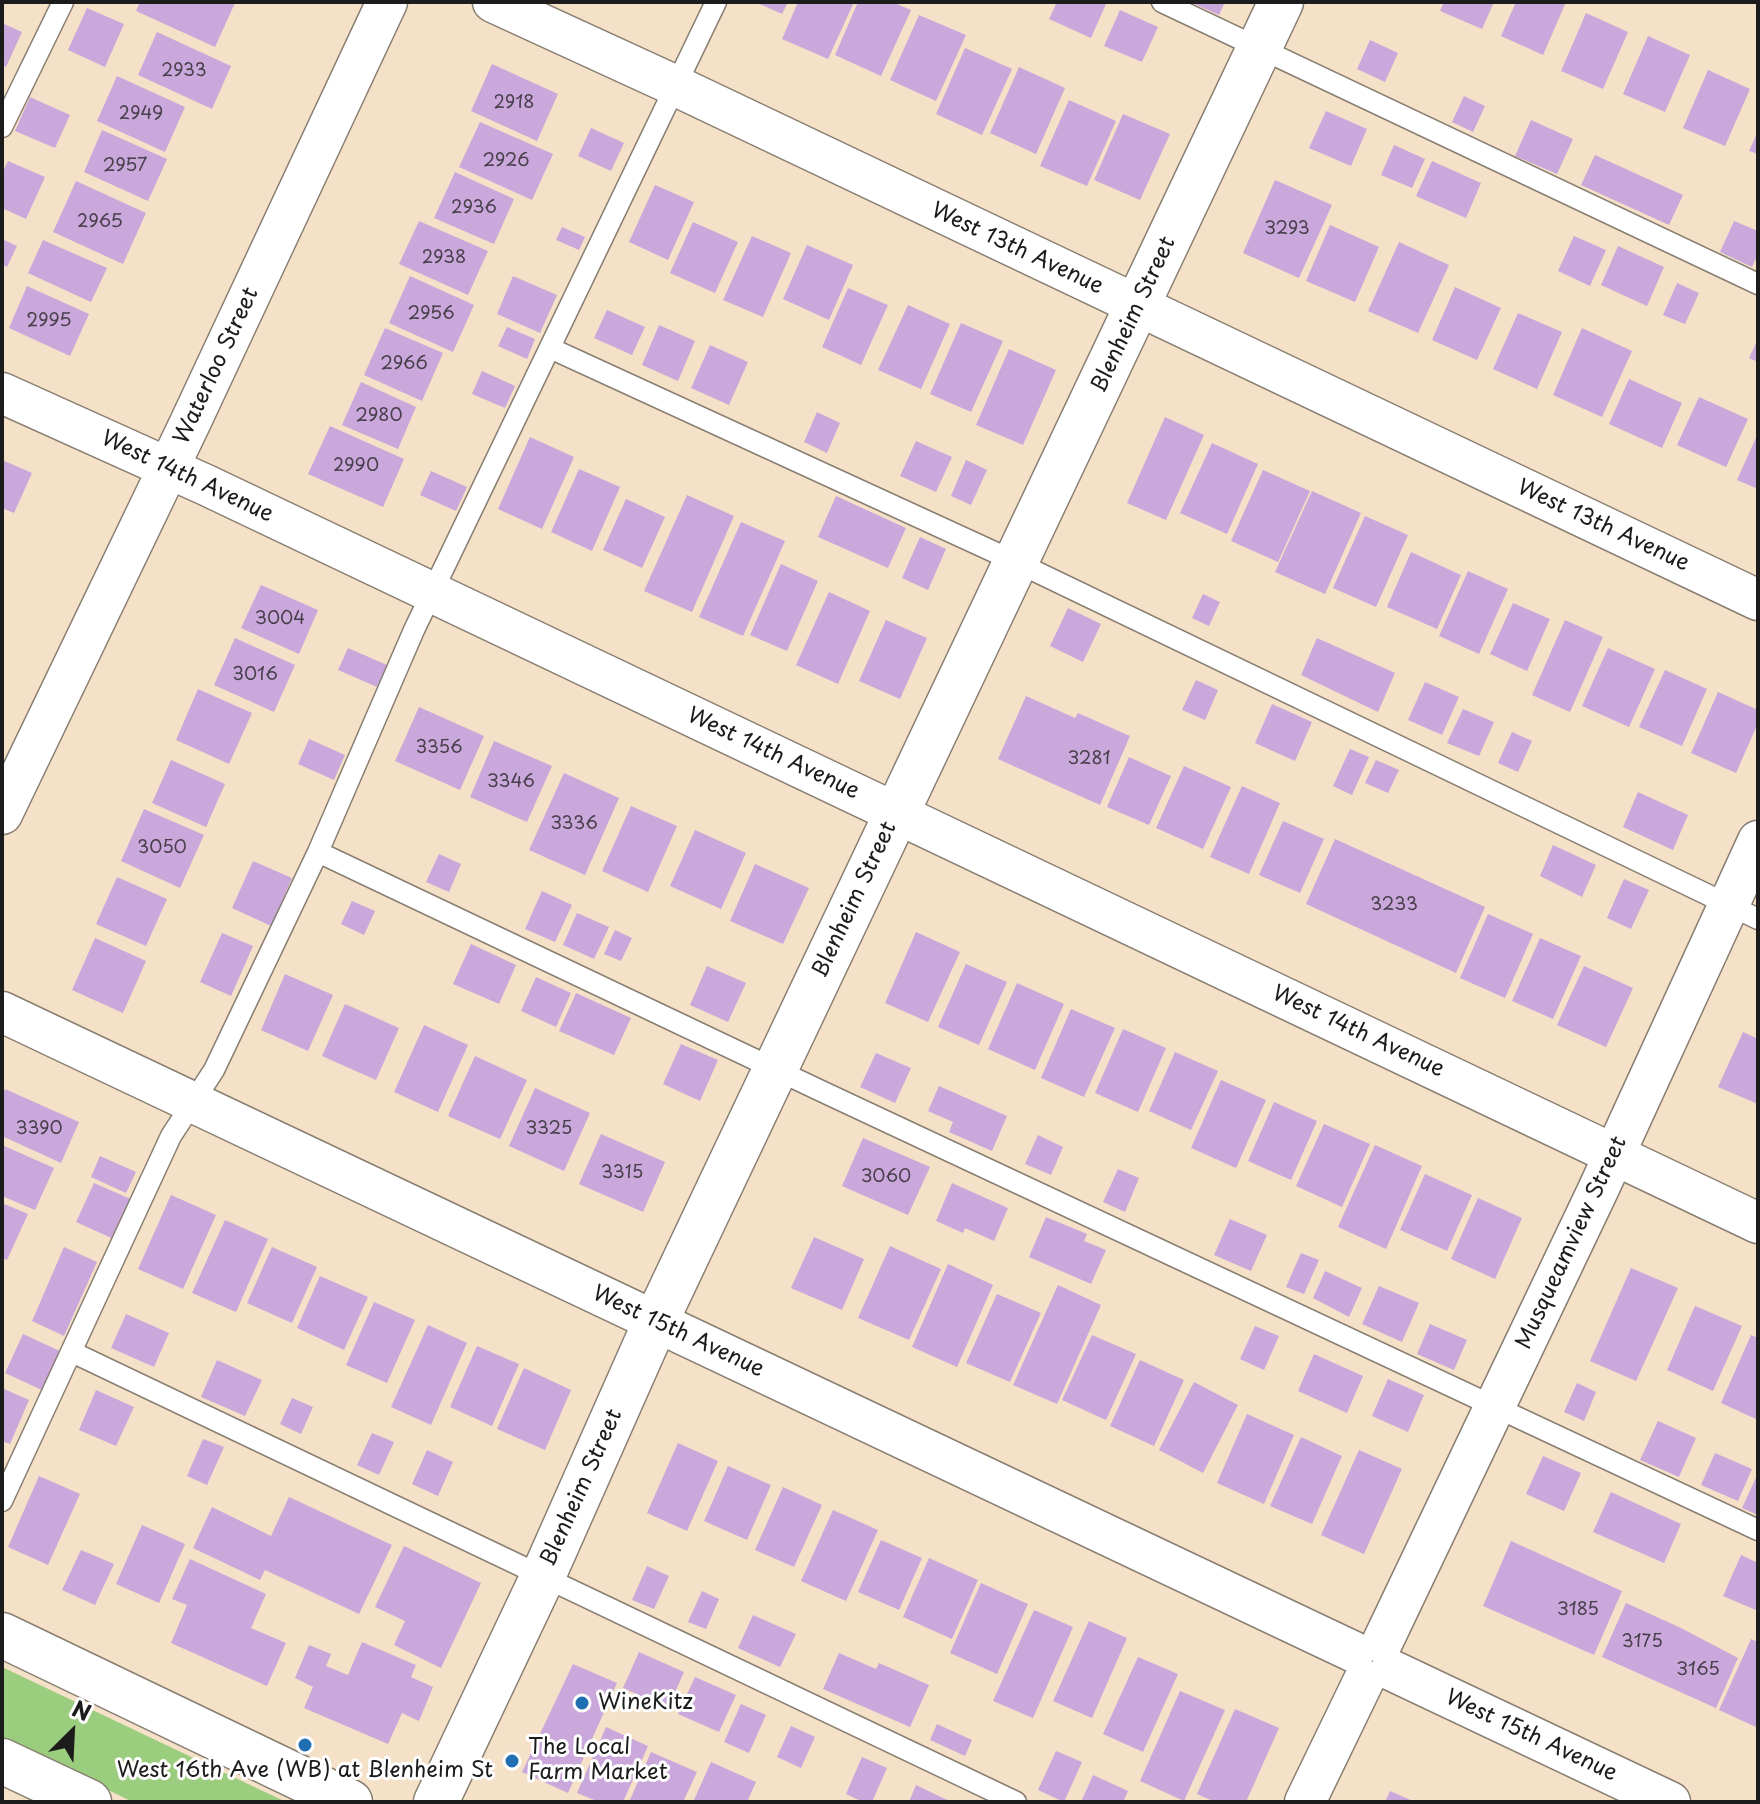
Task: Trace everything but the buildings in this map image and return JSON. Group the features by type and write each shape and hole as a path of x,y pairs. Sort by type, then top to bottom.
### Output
{"street":[{"name":"Waterloo Street","path":"2,814 387,2"},
{"name":"West 13th Avenue","path":"493,2 1758,600"},
{"name":"Blenheim Street","path":"436,1802 543,1576 656,1321 1281,2"},
{"name":"West 14th Avenue","path":"2,393 432,592 1758,1223"},
{"name":"Musqueamview Street","path":"1305,1802 1614,1155 1743,912 1758,841"},
{"name":"West 15th Avenue","path":"2,1012 1670,1802"},
{"path":"2,1635 350,1802"},
{"path":"2,1761 89,1802"}],"lane":[{"path":"2,127 11,86 63,2"},
{"path":"2,1501 171,1136 214,1070 318,852 432,592 716,2"},
{"path":"1162,2 1758,284"},
{"path":"550,348 1016,562 1743,912"},
{"path":"318,852 1758,1530"},
{"path":"72,1352 1016,1802"}],"green space":[{"path":"2,1667 286,1802 133,1802 2,1739"}],"place":[{"name":"WineKitz","path":"582,1703"},
{"name":"West 16th Ave (WB) at Blenheim St","path":"305,1745"},
{"name":"The Local Farm Market","path":"512,1761"}]}
